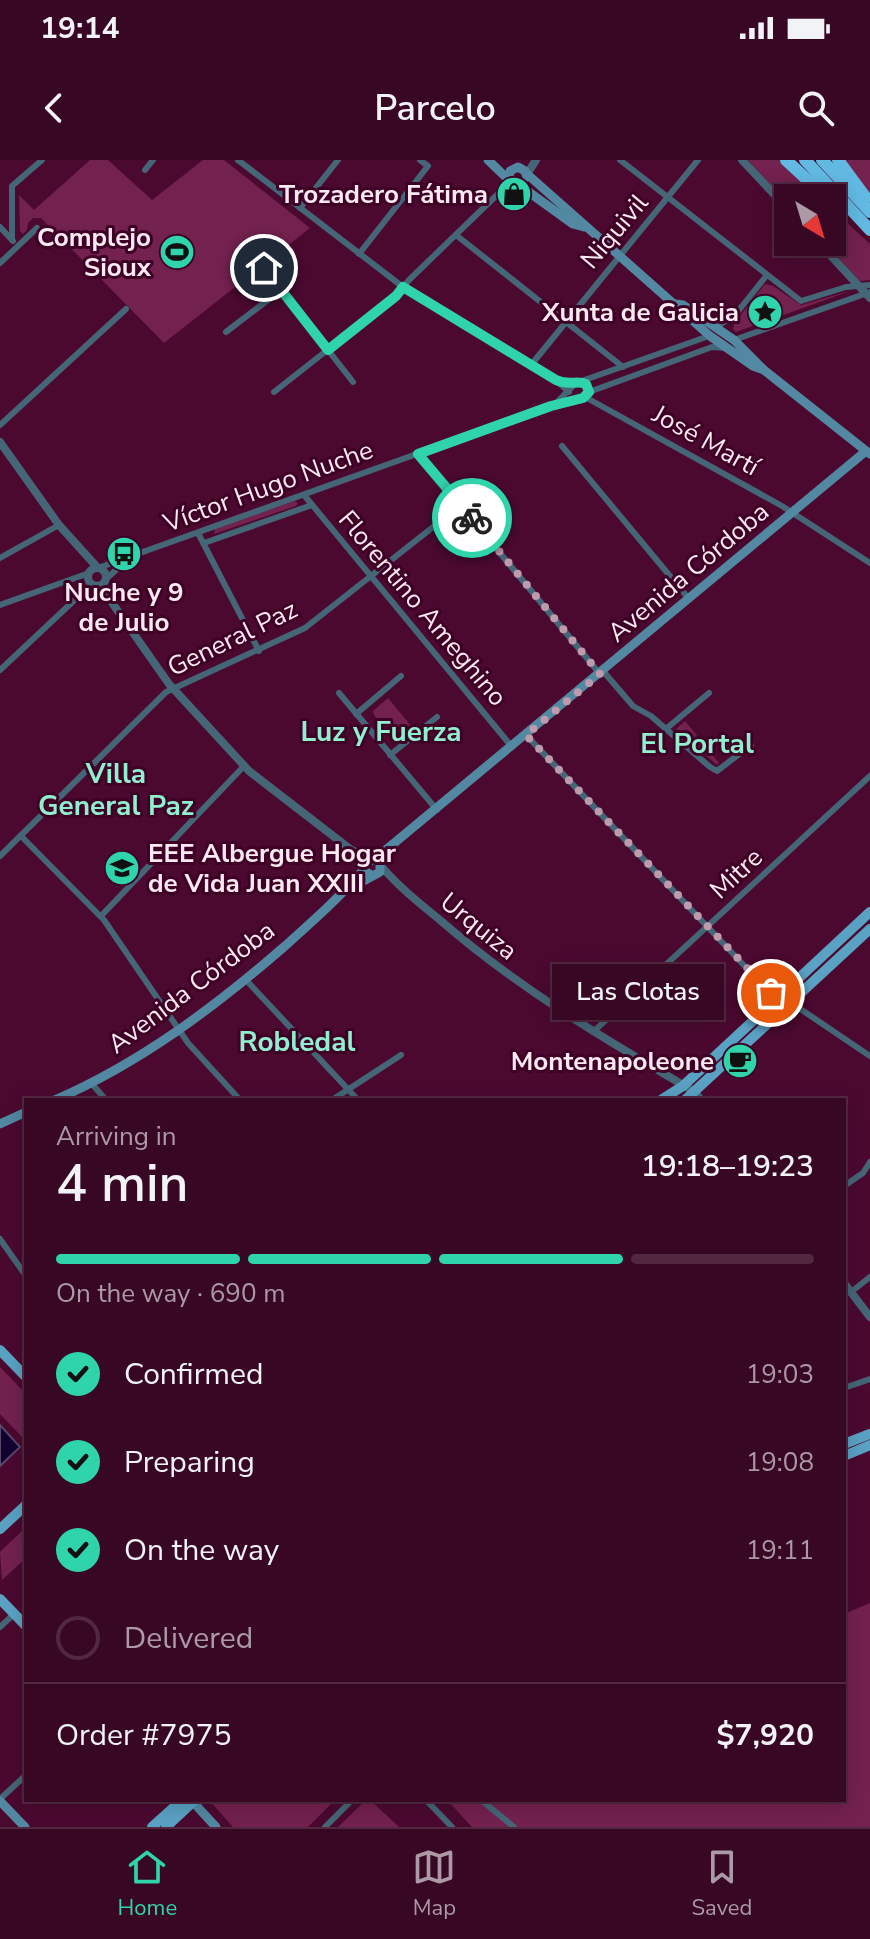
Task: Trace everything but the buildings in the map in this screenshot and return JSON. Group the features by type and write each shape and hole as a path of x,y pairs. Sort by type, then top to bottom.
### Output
{"highway":[{"path":"786,160 812,184"},
{"path":"805,160 870,232"},
{"path":"822,160 870,212"},
{"path":"838,160 870,204"},
{"path":"846,213 870,232"}],"main road":[{"path":"488,160 513,182 573,224 584,227"},
{"path":"507,160 579,218 584,227 679,310 714,334 726,349 764,370"},
{"path":"513,182 526,181 522,171"},
{"path":"513,182 510,172 522,171"},
{"path":"714,334 734,340 764,370 868,453"},
{"path":"726,349 734,348 734,340"},
{"name":"Avenida Córdoba","path":"60,1098 92,1084 141,1056 246,980 390,849 868,453"},
{"path":"664,1098 683,1086 870,912"},
{"path":"693,1097 870,929"},
{"path":"674,1098 683,1086"},
{"path":"0,1124 24,1113"},
{"path":"0,1350 24,1375"},
{"path":"846,1443 870,1434"},
{"path":"846,1455 870,1445"},
{"path":"0,1529 24,1507"},
{"path":"0,1599 24,1624"},
{"path":"0,1800 25,1827"},
{"path":"152,1827 189,1802"},
{"path":"166,1827 189,1802"},
{"path":"191,1802 216,1827"}],"street":[{"path":"24,160 33,168"},
{"path":"12,240 12,186 42,160"},
{"path":"145,170 152,160"},
{"path":"300,208 338,160"},
{"path":"359,254 428,166 420,160"},
{"path":"522,171 529,160"},
{"path":"522,171 536,160"},
{"path":"620,160 801,301 846,287 867,291"},
{"name":"Niquivil","path":"531,365 698,160"},
{"path":"742,160 774,194"},
{"path":"240,161 403,287 570,390 585,395 586,384 581,382"},
{"path":"274,392 396,296 513,182"},
{"path":"0,227 18,246"},
{"path":"0,263 37,228"},
{"path":"456,235 623,367"},
{"path":"832,256 867,291"},
{"path":"264,268 353,382"},
{"path":"581,382 714,334 735,315 767,275"},
{"path":"226,332 281,290"},
{"path":"734,340 867,291"},
{"path":"0,425 126,309"},
{"name":"Víctor Hugo Nuche","path":"0,605 585,395 714,334"},
{"name":"Víctor Hugo Nuche","path":"551,406 581,382"},
{"name":"José Martí","path":"585,395 793,513 870,563"},
{"path":"0,442 93,570 105,572 101,583 89,582 93,570"},
{"path":"562,446 689,599"},
{"path":"418,454 633,706 667,728 717,771 751,745"},
{"name":"Florentino Ameghino","path":"304,495 512,747"},
{"name":"Víctor Hugo Nuche","path":"204,543 312,505"},
{"name":"General Paz","path":"0,856 166,692 305,628 461,505"},
{"path":"0,558 59,525"},
{"path":"198,533 259,651"},
{"name":"Víctor Hugo Nuche","path":"0,670 82,593 101,583 134,556"},
{"name":"Urquiza","path":"101,583 173,689 244,766 396,882 483,957 593,1032 683,1086 693,1097"},
{"path":"356,714 401,676"},
{"path":"339,693 437,810"},
{"path":"667,728 709,693"},
{"path":"390,755 437,717"},
{"path":"526,735 773,996 790,1003 870,1056"},
{"path":"101,916 244,766"},
{"name":"Mitre","path":"593,1032 870,776"},
{"path":"21,836 101,916 179,1029 238,1098"},
{"path":"246,980 356,1098"},
{"path":"335,1098 401,1055"},
{"path":"92,1084 104,1098"},
{"path":"846,1185 863,1173 870,1162"},
{"path":"0,1239 24,1273"},
{"path":"851,1292 870,1277"},
{"path":"846,1286 870,1317"},
{"path":"846,1387 870,1379"},
{"path":"0,1627 14,1614"},
{"path":"0,1800 24,1777"},
{"path":"325,1827 350,1802"},
{"path":"428,1802 452,1827"},
{"path":"483,1802 514,1827"}],"shaded area":[{"name":"Complejo Sioux","path":"90,160 108,160 152,200 203,160 224,160 310,228 164,343 41,218 33,218 23,234 20,231 19,195 34,210"},
{"path":"748,160 779,160 805,184 774,184 774,189"},
{"path":"843,160 870,160 870,195"},
{"path":"846,222 870,244 870,280 860,281 837,256 846,256"},
{"path":"765,284 801,305 853,290 736,332 733,329 735,322"},
{"path":"295,501 298,503 296,506 214,534 215,529"},
{"path":"388,698 412,727 397,739 373,711"},
{"path":"685,721 719,763 717,765 676,729"},
{"path":"0,1367 24,1392 24,1439 0,1414"},
{"path":"0,1425 20,1447 0,1466"},
{"path":"24,1529 24,1560 2,1580 0,1552"},
{"path":"870,1603 870,1827 472,1827 449,1802 846,1802 846,1613"},
{"path":"211,1802 333,1802 308,1827 233,1827"},
{"path":"364,1802 372,1802 399,1827 338,1827"}],"way so far":[{"path":"472,518 600,674 526,735 771,993"}],"place":[{"name":"Trozadero Fátima","path":"514,194"},
{"name":"Complejo Sioux","path":"177,252"},
{"name":"Xunta de Galicia","path":"765,312"},
{"name":"Nuche y 9 de Julio","path":"124,554"},
{"name":"EEE Albergue Hogar de Vida Juan XXIII","path":"122,868"},
{"name":"Las Clotas","path":"771,993"},
{"name":"Montenapoleone","path":"740,1061"}],"district":[{"name":"Luz y Fuerza","path":"381,731"},
{"name":"El Portal","path":"697,743"},
{"name":"Villa General Paz","path":"116,789"},
{"name":"Robledal","path":"297,1041"}],"route":[{"path":"264,268 328,350 403,287 556,380 571,385 579,382 586,384 589,392 583,398 551,406 418,454 472,518"}]}
